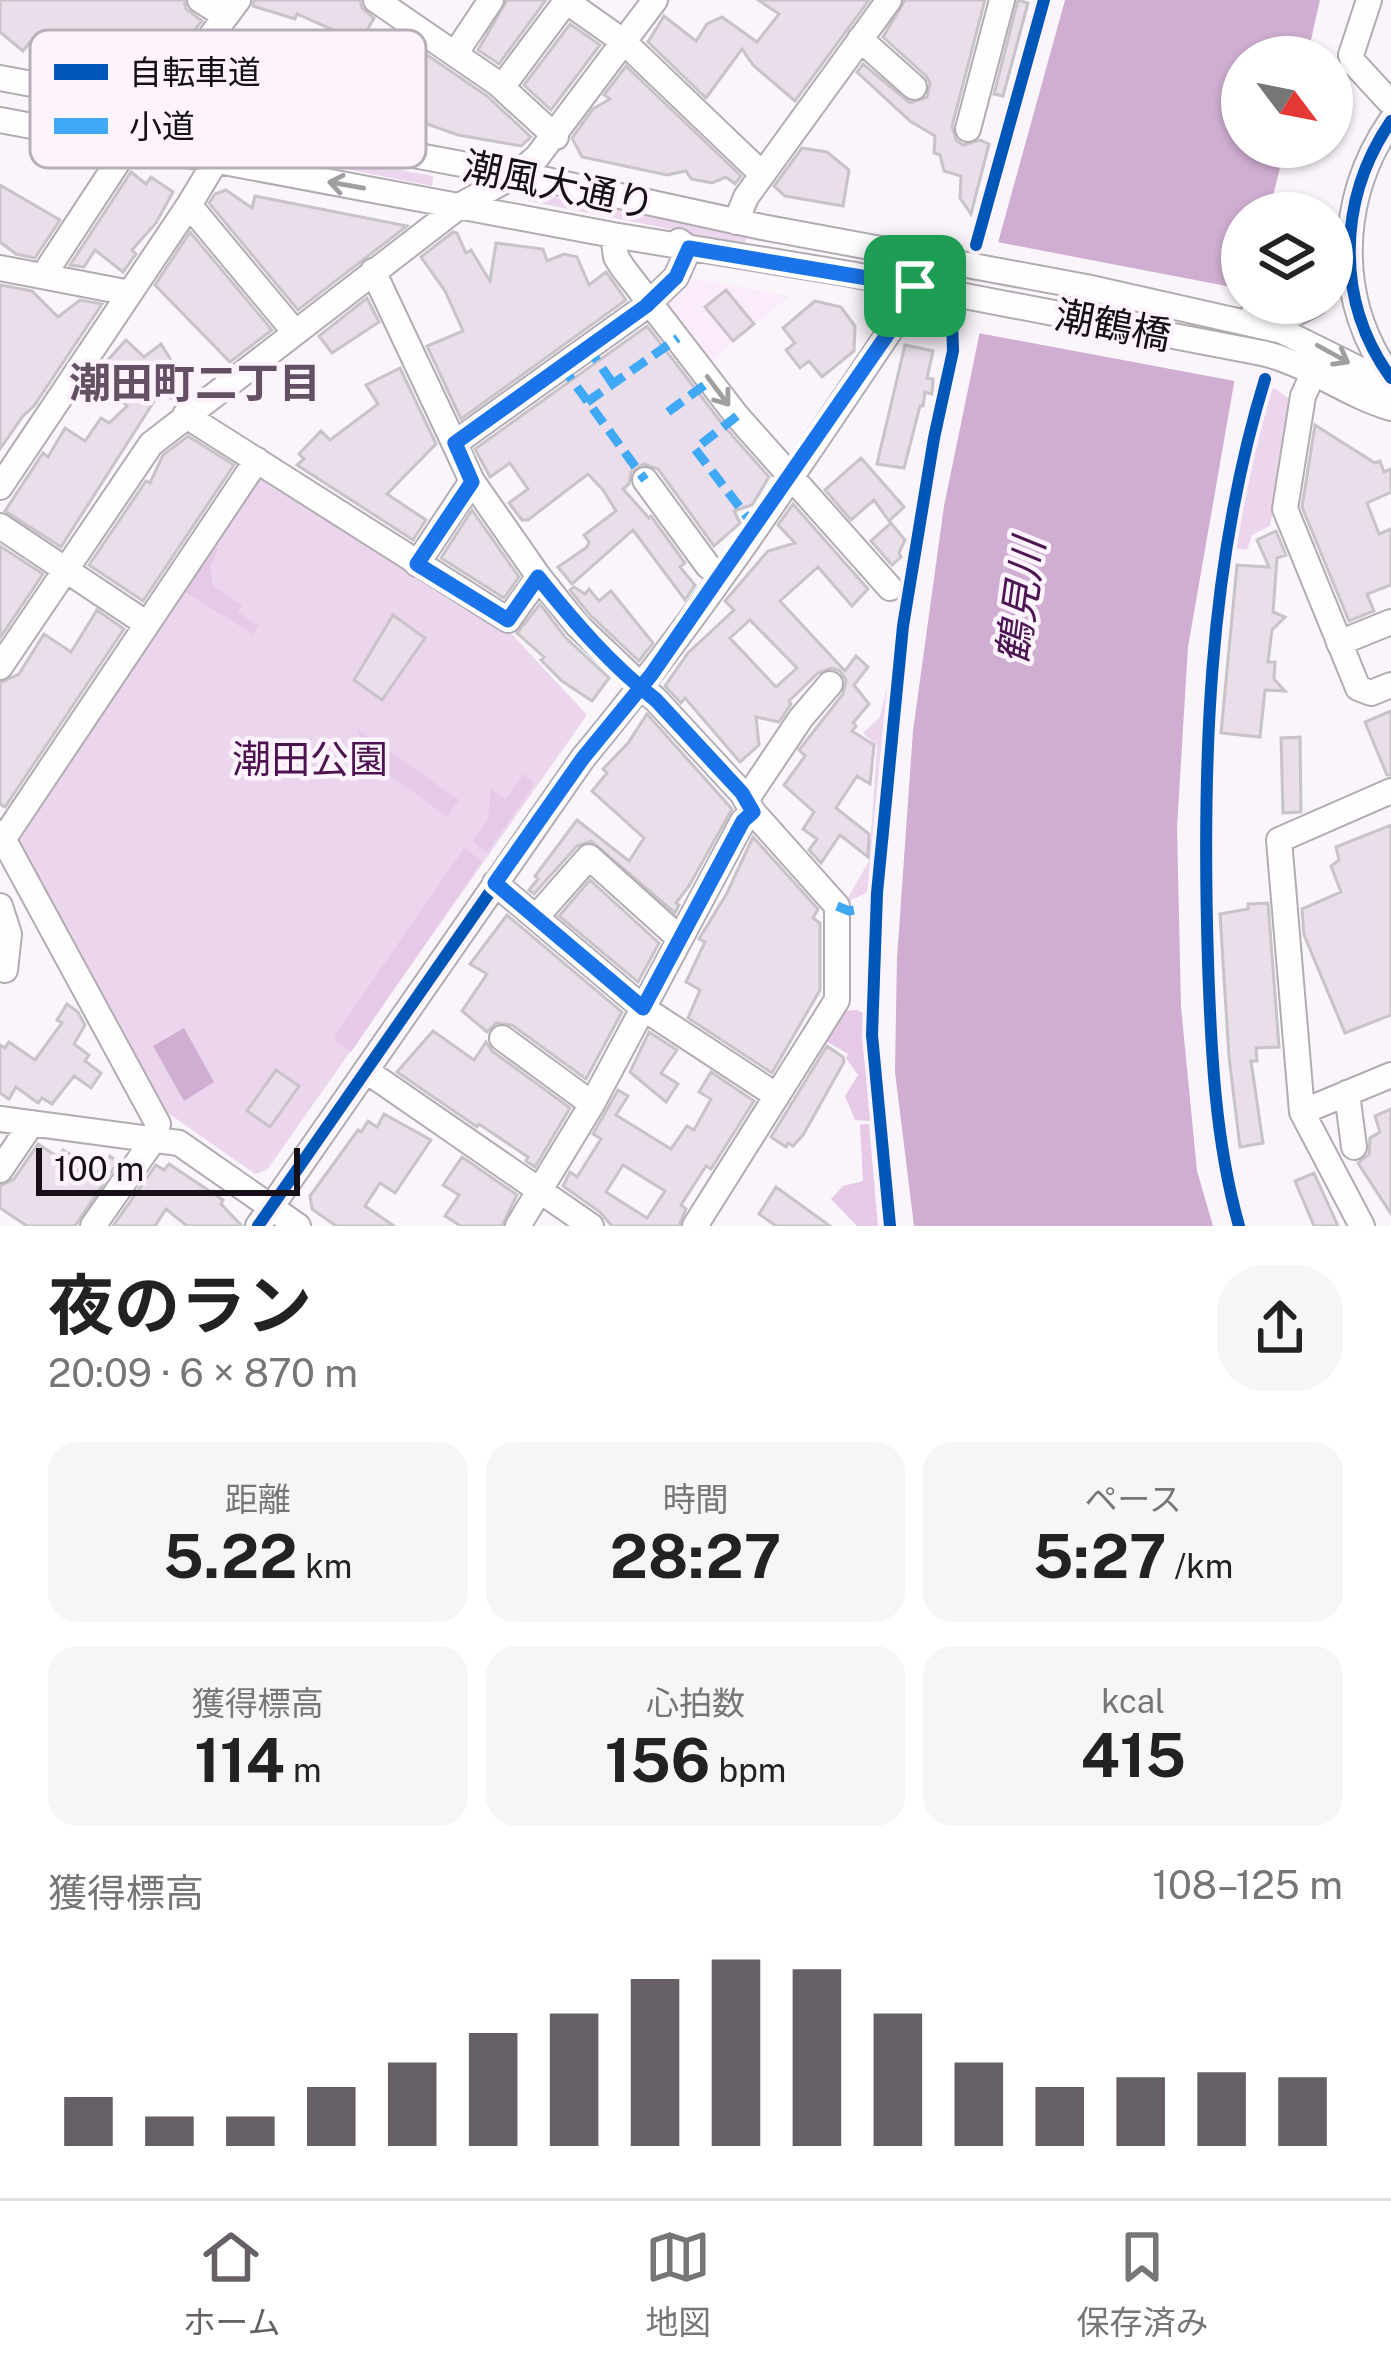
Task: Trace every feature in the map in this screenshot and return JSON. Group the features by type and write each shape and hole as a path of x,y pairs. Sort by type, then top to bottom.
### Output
{"street":[{"path":"200,0 231,8"},
{"path":"376,0 420,30"},
{"path":"455,54 491,0"},
{"path":"502,87 566,0 624,42 762,174"},
{"path":"0,667 151,444 461,205 517,174 556,137 656,0"},
{"path":"736,222 746,197 889,0"},
{"path":"968,129 1002,0"},
{"path":"1369,0 1352,62 1390,107"},
{"path":"426,34 502,87 556,137"},
{"path":"860,39 914,87"},
{"path":"0,80 30,94"},
{"name":"潮風大通り","path":"0,80 30,87"},
{"path":"1343,192 1360,146 1390,107"},
{"path":"1390,107 1363,174 1349,241 1359,317 1373,354 1391,378"},
{"path":"0,108 30,118"},
{"name":"潮風大通り","path":"0,120 30,126"},
{"path":"1391,148 1374,178 1360,248 1372,309 1391,360"},
{"name":"潮風大通り","path":"426,157 976,268"},
{"path":"43,276 114,168"},
{"path":"0,487 211,168"},
{"name":"潮風大通り","path":"249,168 965,296"},
{"path":"410,168 450,176 459,189 461,205"},
{"path":"455,443 650,302 676,277 689,248 669,233 525,205 516,193 517,174"},
{"path":"189,205 294,331"},
{"path":"762,227 802,250 902,270 915,286"},
{"path":"613,235 616,257 737,416 890,588"},
{"path":"265,1217 583,758 641,688 790,477 906,307 926,260"},
{"path":"0,268 130,293"},
{"name":"潮鶴橋","path":"976,268 1086,287 1265,332"},
{"path":"373,271 472,482 538,577 577,625 656,700 837,909 838,1000 694,1226"},
{"name":"潮鶴橋","path":"965,296 1265,332"},
{"path":"1265,332 1278,324"},
{"path":"1265,332 1280,357 1391,408"},
{"path":"1265,332 1320,347 1360,370 1391,398"},
{"path":"1313,374 1303,396 1285,509 1358,688 1364,693 1391,685"},
{"path":"185,415 508,620 538,577"},
{"path":"93,1226 154,1138 158,1124 1,838 257,460"},
{"path":"645,480 708,566 721,576"},
{"path":"417,564 472,482"},
{"path":"0,526 147,624"},
{"path":"1340,643 1391,622"},
{"path":"518,1226 592,1104 750,806 801,718 830,684"},
{"path":"1362,1226 1302,1112 1279,839 1391,791"},
{"path":"537,916 589,857 679,938"},
{"path":"495,883 643,1008 777,1096"},
{"path":"0,906 9,934 5,970"},
{"path":"502,1038 592,1104"},
{"path":"368,1072 591,1226"},
{"path":"1302,1112 1391,1075"},
{"path":"1347,1093 1354,1147"},
{"path":"0,1119 179,1143 265,1217 298,1226"},
{"path":"0,1170 32,1123"}],"shaded area":[{"path":"686,277 790,296 707,365 658,302"},
{"path":"212,544 218,549 210,567 213,586 242,605 238,612 259,626 253,634 182,590"},
{"path":"356,728 459,800 447,817 370,760"},
{"path":"523,774 535,783 487,853 472,842 488,819 491,789 506,799"},
{"path":"464,848 482,861 351,1052 336,1042 335,1035"},
{"path":"843,1011 867,1015 871,1121 855,1120 845,1096 858,1075 848,1054 824,1040"},
{"path":"869,1124 878,1226 857,1226 831,1199 843,1186 863,1181 860,1125"}],"green space":[{"path":"341,168 390,168 433,176 432,186"},
{"path":"531,193 747,235 745,244 528,201"},
{"path":"1255,385 1276,389 1293,402 1270,526 1252,535 1247,550 1221,546"},
{"name":"潮田公園","path":"266,479 510,632 587,715 267,1170 255,1174 165,1111 17,836 252,481"},
{"path":"893,660 870,891 845,903 869,861 877,746 863,733 880,717"}],"water":[{"name":"鶴見川","path":"1065,0 1320,0 1312,36 1221,36 1221,168 1280,168 1274,192 1221,192 1221,324 1244,324 1188,647 1177,827 1181,1007 1197,1171 1213,1226 914,1226 895,1072 897,958 913,731 944,506 999,239"},
{"path":"184,1028 214,1082 184,1101 153,1046"}],"pier":[{"path":"992,241 1221,285 1221,324 1250,324 1240,382 973,332"}],"building":[{"path":"0,0 184,0 186,9 202,21 195,30 30,30 30,42 23,51 0,32"},
{"path":"254,0 360,0 374,18 367,30 333,30 297,14 295,19 253,6"},
{"path":"507,0 546,0 499,64 478,50"},
{"path":"758,0 869,0 795,101 753,65 742,49 706,98 648,42 664,16 696,41 707,24 722,17 757,42 779,14"},
{"path":"905,0 985,0 952,126 963,145 980,140 989,144 971,214 960,198 961,176 944,171 940,155 934,153 935,136 910,121 857,72 863,64 910,103 927,97 930,83 926,76 883,37"},
{"path":"1018,0 1028,3 1003,96 994,94"},
{"path":"570,24 600,45 551,110 524,85"},
{"path":"426,54 487,96 531,137 521,146 458,135 426,124"},
{"path":"626,66 741,176 735,184 726,177 712,183 691,179 686,171 667,175 582,157 572,138 593,109 610,99 604,95"},
{"path":"802,148 827,152 849,170 843,206 785,196 774,186"},
{"path":"131,172 146,184 151,177 173,192 156,223 132,250 136,254 123,272 95,250 84,267 70,265"},
{"path":"0,185 60,220 35,258 16,254 0,242"},
{"path":"226,190 252,208 255,196 407,226 298,310 209,203"},
{"path":"190,232 272,330 230,362 155,285"},
{"path":"453,232 490,281 496,243 543,249 547,261 564,254 577,257 589,285 606,272 626,300 461,419 427,346 463,331 445,291 421,257"},
{"path":"0,285 32,291 58,317 80,300 102,304 0,449"},
{"path":"726,290 754,324 733,341 705,307"},
{"path":"367,298 379,322 332,353 319,336"},
{"path":"815,301 841,307 855,326 854,351 822,377 809,361 800,368 786,350 795,343 783,328"},
{"path":"647,326 769,477 752,505 734,511 740,523 714,546 658,469 644,464 631,472 623,489 651,516 695,585 685,600 633,530 572,584 558,567 587,547 584,535 616,511 603,490 588,474 522,520 509,503 528,489 510,463 490,477 475,449"},
{"path":"126,340 144,357 161,344 191,393 176,401 160,392 61,547 5,511 65,428 85,441 101,418 109,423 127,406 98,371"},
{"path":"905,345 933,351 927,378 933,379 932,394 925,392 920,406 904,468 877,464"},
{"path":"400,368 436,444 387,494 426,520 413,540 297,465 304,459 299,454 321,431 330,440 378,404 366,385"},
{"path":"1315,425 1375,463 1380,461 1384,472 1391,469 1391,492 1367,503 1379,534 1391,529 1391,585 1367,594 1374,611 1349,621 1302,507"},
{"path":"188,436 234,465 143,601 89,565 146,481 150,483 163,455"},
{"path":"861,458 904,507 889,521 874,500 851,520 825,490"},
{"path":"793,504 868,589 852,606 818,567 780,601 845,671 856,656 868,667 854,685 869,704 852,731 874,745 870,784 857,776 836,808 869,834 868,857 840,835 821,863 809,850 817,839 803,829 814,812 784,785 805,756 799,750 843,694 846,680 840,671 832,668 818,673 789,701 779,722 756,717 759,745 740,762 685,698 681,703 665,686 688,653 734,610 725,601 768,551 795,543 778,525","holes":["750,620 797,668 776,687 730,638"]},
{"path":"472,510 519,577 504,598 441,558"},
{"path":"891,523 905,540 901,557 892,565 871,541"},
{"path":"1276,531 1286,555 1277,558 1273,612 1285,617 1272,630 1268,662 1275,662 1274,679 1285,691 1265,690 1260,737 1221,733 1237,565 1269,567 1257,540"},
{"path":"0,546 43,574 0,638"},
{"path":"574,587 585,594 589,589 599,601 611,591 653,643 639,661 589,614 570,590"},
{"path":"540,604 565,637 609,678 592,701 562,681 517,633"},
{"path":"97,610 124,629 5,807 0,804 0,683 19,674 44,634 71,652"},
{"path":"393,615 425,638 382,700 354,680"},
{"path":"1391,711 1391,775 1387,775 1365,722"},
{"path":"647,714 732,809 676,903 675,913 591,841 577,846 534,894 529,890 538,879 535,876 577,820 629,861 644,838 592,791 607,773 603,769"},
{"path":"1300,737 1301,812 1283,813 1281,738"},
{"path":"1391,825 1391,1015 1345,1033 1304,935 1302,909 1341,892 1331,866 1339,860 1336,847"},
{"path":"753,837 818,909 813,918 820,923 820,990 772,1073 688,1018 700,990 686,982 705,942 699,939"},
{"path":"590,880 659,943 638,982 559,916"},
{"path":"1268,903 1279,1047 1256,1048 1257,1061 1251,1061 1263,1143 1240,1147 1220,914"},
{"path":"507,915 622,1012 586,1079 512,1025 496,1023 487,1032 462,1011 487,974 470,964"},
{"path":"67,1004 85,1025 74,1044 101,1073 91,1088 74,1076 52,1104 42,1098 38,1103 16,1087 9,1099 0,1093 0,1045 5,1048 9,1042 35,1060 62,1023 57,1020"},
{"path":"433,1031 474,1060 486,1042 570,1108 535,1167 526,1161 528,1157 397,1072"},
{"path":"649,1032 677,1050 661,1073 678,1084 666,1102 630,1072"},
{"path":"827,1046 844,1062 803,1135 786,1147 771,1137"},
{"path":"276,1070 299,1086 270,1127 247,1111"},
{"path":"711,1072 754,1101 711,1169 706,1166 681,1205 686,1209 679,1226 612,1226 563,1186 570,1172 577,1177 601,1139 593,1134 618,1090 628,1096 616,1115 671,1149 687,1126 694,1130 711,1099 699,1092","holes":["623,1165 665,1191 647,1218 606,1192"]},
{"path":"1391,1109 1391,1214 1358,1163 1369,1154 1370,1138 1380,1132 1375,1116"},
{"path":"384,1114 431,1140 395,1193 380,1183 365,1206 394,1226 336,1226 312,1209 310,1196 358,1130 368,1121 377,1127"},
{"path":"38,1144 58,1157 63,1150 75,1157 70,1165 91,1180 110,1156 118,1162 75,1226 27,1226 0,1208 0,1186 14,1179"},
{"path":"462,1157 517,1195 502,1226 461,1226 445,1216 459,1195 443,1185"},
{"path":"169,1164 223,1200 221,1204 242,1226 187,1226 166,1209 155,1226 113,1226 156,1165 164,1170"},
{"path":"1314,1173 1338,1226 1314,1226 1295,1181"},
{"path":"776,1187 830,1226 776,1226 759,1214"}],"marked path":[{"path":"587,402 678,338"},
{"path":"587,346 613,384"},
{"path":"561,365 645,480"},
{"path":"668,412 710,381"},
{"path":"737,416 695,449 748,518"},
{"path":"837,906 859,909"}],"cycle path":[{"path":"976,245 1044,0"},
{"path":"1391,121 1360,184 1350,250 1360,316 1391,378"},
{"path":"258,1226 583,758 750,537 915,287"},
{"path":"890,1226 872,1035 877,893 903,626 953,351 952,320"},
{"path":"1239,1226 1224,1161 1213,1062 1206,889 1208,742 1212,668 1231,522 1265,379"}],"district":[{"name":"潮田町二丁目","path":"195,382"}],"route":[{"path":"915,286 689,248 676,277 646,306 455,443 472,482 417,564 508,620 538,577 577,625 629,678 641,688 656,700 742,793 753,812 743,821 643,1008 495,883 583,758 641,688 721,576 896,322 915,286"}]}
